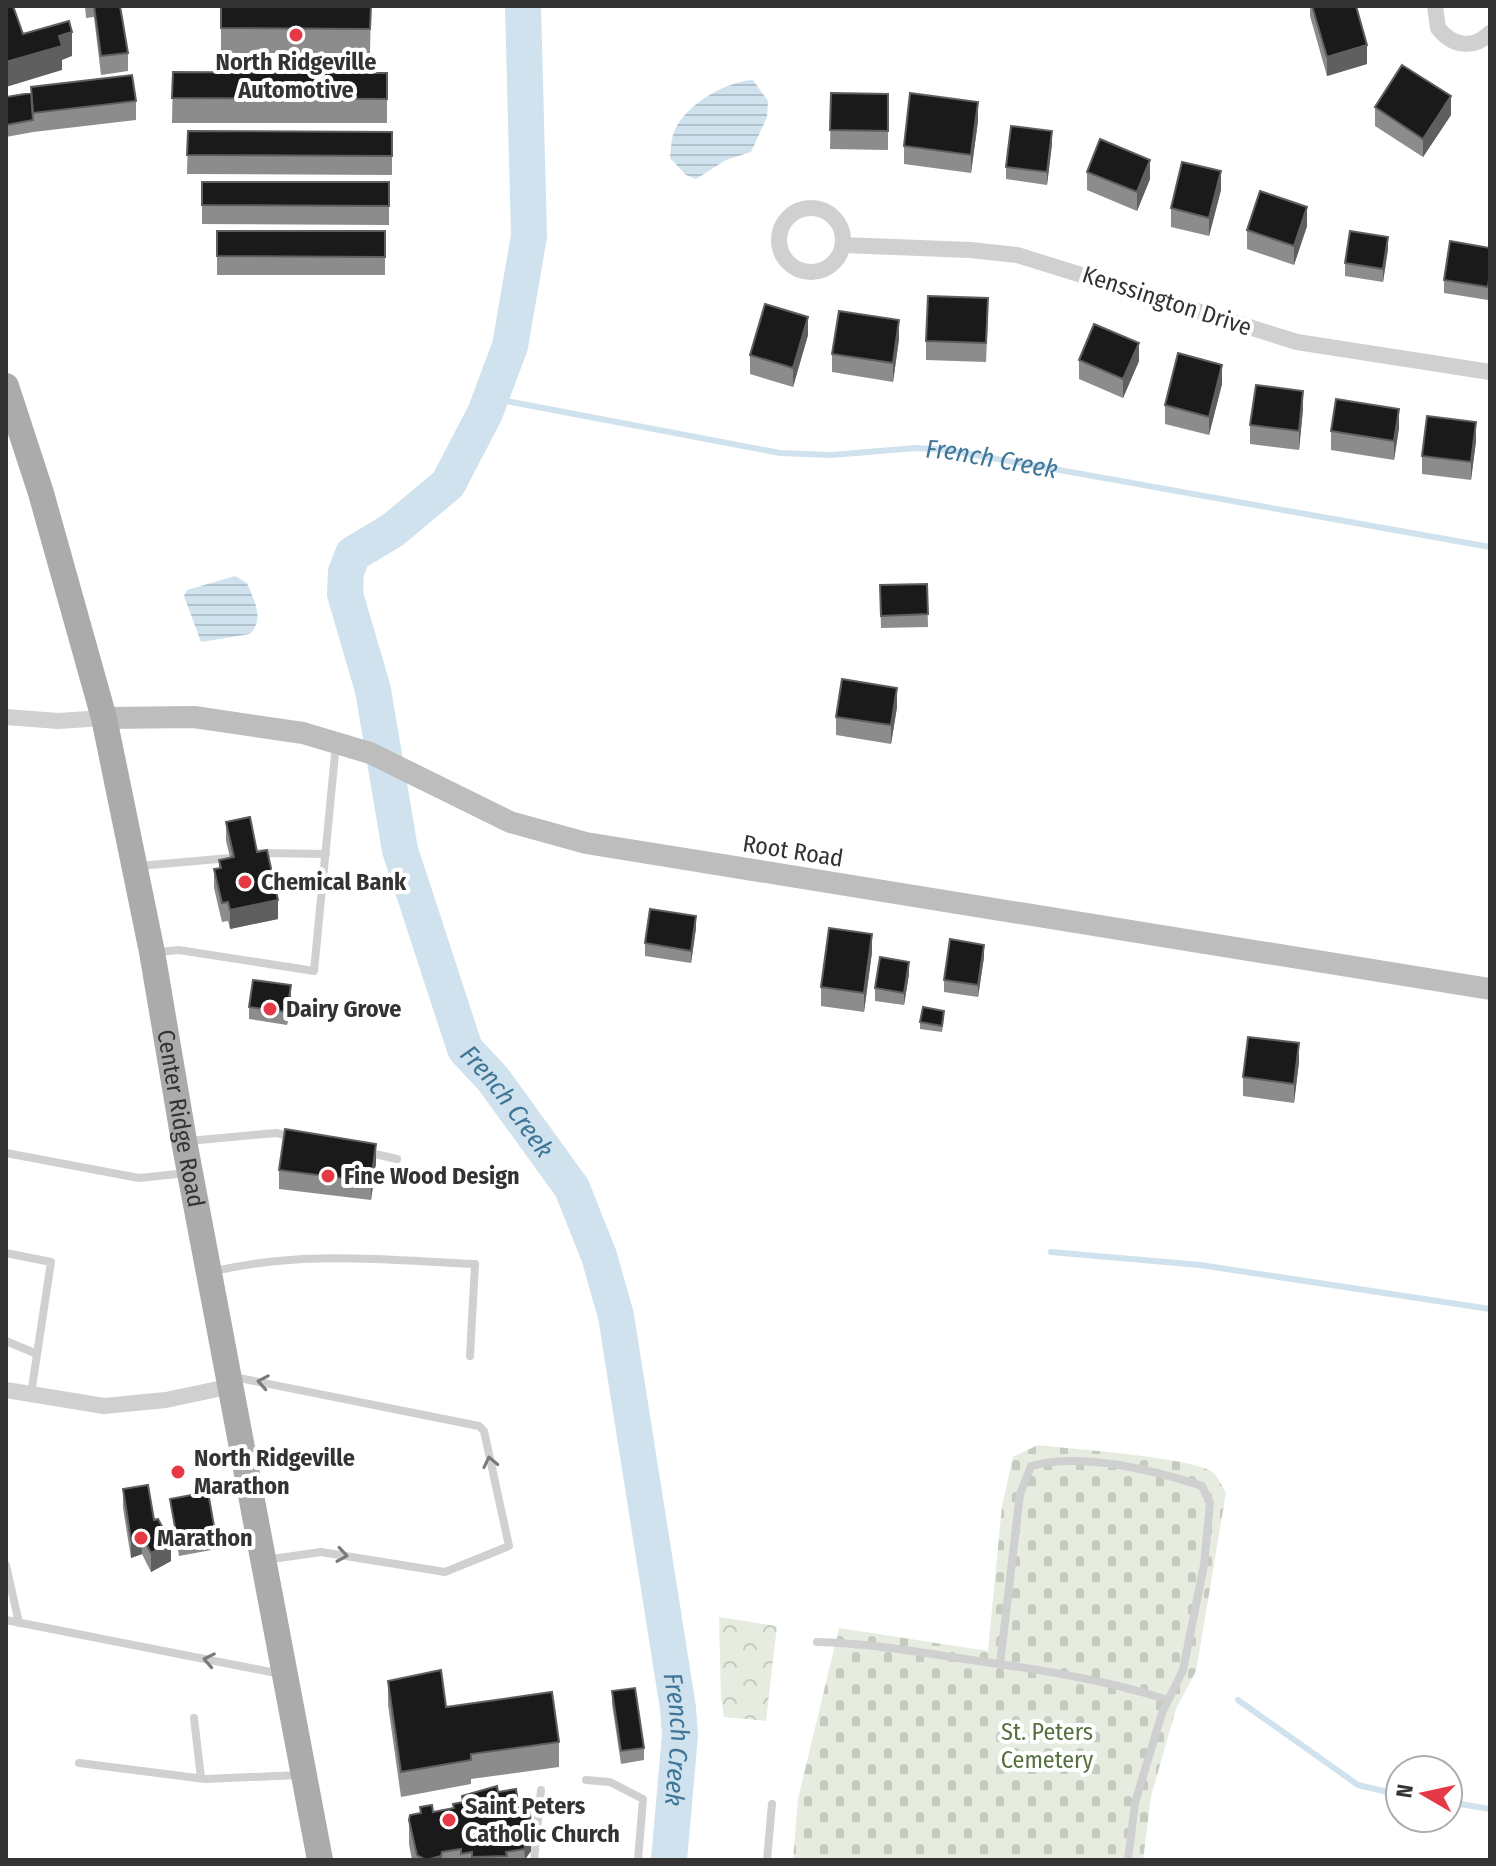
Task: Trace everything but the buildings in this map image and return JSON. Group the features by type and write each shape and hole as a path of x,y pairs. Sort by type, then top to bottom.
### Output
{"main road":[{"name":"Center Ridge Road","path":"6,386 41,493 104,718 152,952 184,1141 320,1860"}],"street":[{"path":"1435,6 1438,28 1453,42 1474,44 1490,33"},
{"path":"800,209 822,210 839,224 843,245 833,263 815,272 805,272 787,262 779,243 780,233 791,215 800,209"},
{"name":"Kenssington Drive","path":"843,245 1017,255 1297,342 1490,372"},
{"path":"6,717 58,721 104,718"},
{"name":"Root Road","path":"104,718 230,721 336,742 406,769 502,818 586,843 1490,989"},
{"path":"6,1390 116,1405 166,1400 231,1382"}],"lane":[{"path":"152,952 179,950 314,971 336,742"},
{"path":"253,853 326,854"},
{"path":"135,867 230,858"},
{"path":"184,1141 276,1133 300,1139"},
{"path":"355,1150 397,1159"},
{"path":"6,1153 139,1178 191,1172"},
{"path":"6,1253 51,1262 31,1395"},
{"path":"210,1272 260,1260 305,1256 475,1264 470,1356"},
{"path":"6,1341 37,1354"},
{"path":"231,1382 479,1426 484,1431 509,1546 445,1572 321,1552 264,1560"},
{"path":"1000,1664 1020,1494 1031,1466 1056,1459 1165,1473 1202,1486 1210,1503 1204,1565 1183,1670 1168,1700 1135,1803 1128,1860"},
{"path":"6,1565 19,1623"},
{"path":"6,1620 286,1675"},
{"path":"817,1642 853,1643 1000,1664 1125,1686 1168,1700"},
{"path":"194,1718 201,1778"},
{"path":"79,1763 201,1778 304,1775"},
{"path":"586,1780 610,1782 643,1799 638,1860"},
{"path":"534,1860 541,1790"},
{"path":"767,1860 772,1804"}],"green space":[{"name":"St. Peters Cemetery","path":"1038,1445 1181,1462 1212,1472 1226,1493 1196,1671 1176,1709 1151,1796 1143,1860 793,1860 798,1799 839,1628 988,1651 1002,1506 1013,1457"},
{"path":"719,1617 777,1626 766,1721 724,1717"}],"water":[{"path":"753,80 768,101 767,117 751,152 726,160 696,179 686,175 670,158 673,135 679,122 696,104 718,90"},
{"path":"235,576 247,583 255,603 257,622 254,628 250,634 201,642 184,596 187,590"}],"waterway":[{"name":"French Creek","path":"523,6 529,236 510,346 485,413 448,484 393,530 353,554 346,572 345,594 373,690 400,850 465,1049 493,1079 572,1188 599,1256 616,1316 678,1708 680,1735 669,1860"},
{"name":"French Creek","path":"490,398 780,453 831,455 916,448 947,450 1490,547"},
{"path":"1051,1252 1200,1265 1490,1309"},
{"path":"1238,1700 1358,1785 1384,1791"},
{"path":"1464,1805 1490,1809"}],"place":[{"name":"North Ridgeville Automotive","path":"296,35"},
{"name":"Chemical Bank","path":"245,882"},
{"name":"Dairy Grove","path":"270,1009"},
{"name":"Fine Wood Design","path":"328,1176"},
{"name":"North Ridgeville Marathon","path":"178,1472"},
{"name":"Marathon","path":"141,1538"},
{"name":"Saint Peters Catholic Church","path":"449,1820"}]}
